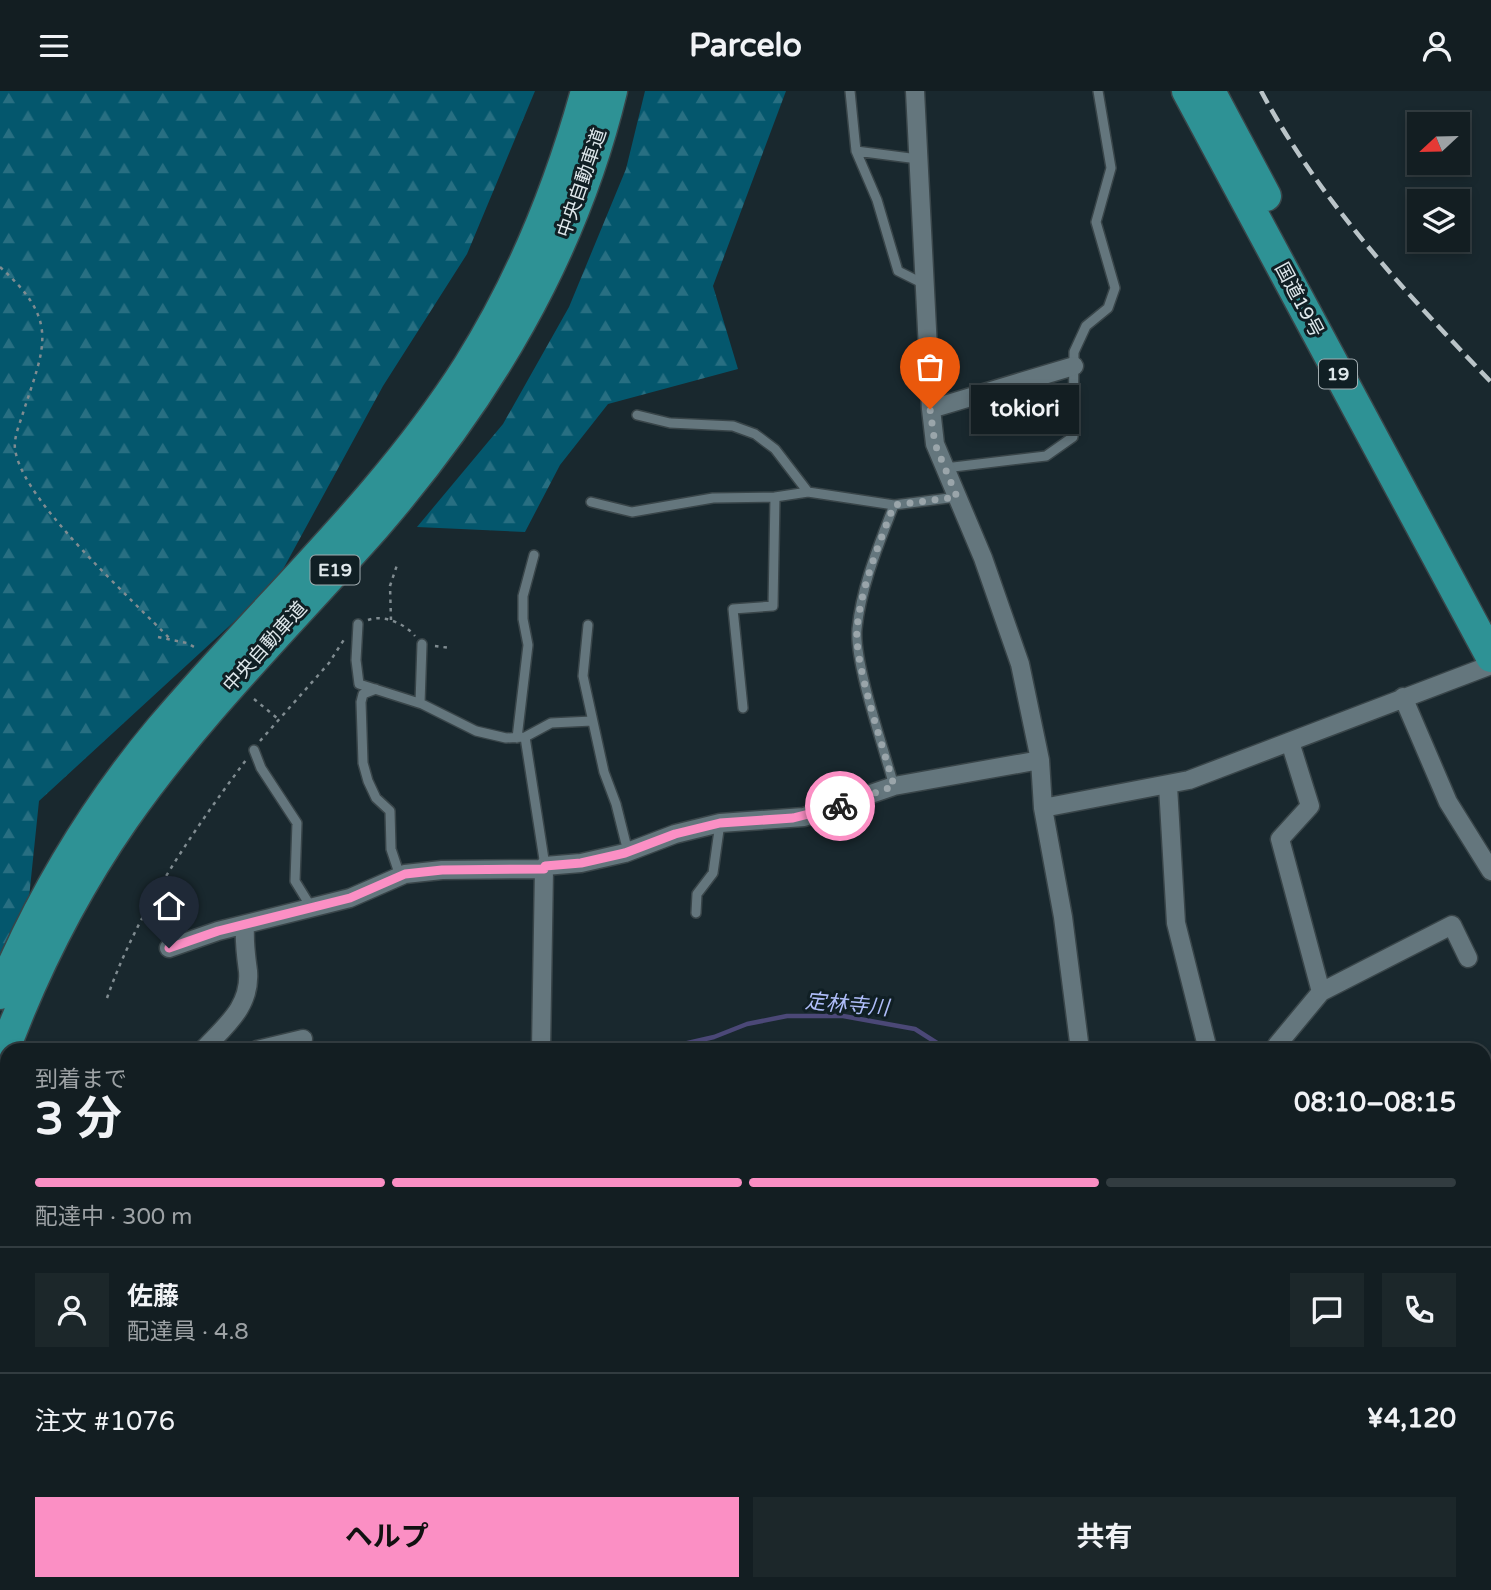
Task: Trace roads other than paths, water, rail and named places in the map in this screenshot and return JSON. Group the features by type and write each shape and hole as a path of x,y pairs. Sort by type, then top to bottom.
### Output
{"highway":[{"name":"中央自動車道","path":"0,994 60,872 130,767 205,677 395,465 467,368 500,313 551,204 586,91"},
{"name":"中央自動車道","path":"7,1043 80,887 125,816 221,695 413,481 486,383 522,326 550,270 591,164 612,91"},
{"name":"国道19号","path":"1187,91 1491,657"},
{"name":"国道19号","path":"1210,91 1491,618"}],"street":[{"path":"915,91 930,409 935,444 983,558 1020,664 1040,760 1043,808 1063,917 1079,1043"},
{"path":"930,409 1074,366"},
{"path":"1043,808 1168,786 1491,665"},
{"path":"1403,698 1448,802 1491,871"},
{"path":"1290,742 1310,806 1280,839 1321,992"},
{"path":"169,948 218,931 244,927 350,898 400,876 442,870 544,867 581,863 628,852 675,834 720,823 804,817 894,786 1040,760"},
{"path":"1168,786 1176,923 1206,1043"},
{"path":"541,1043 544,867"},
{"path":"1279,1043 1321,992 1452,925 1468,958"},
{"path":"208,1043 245,1002 248,971 243,949 244,927"},
{"path":"286,1043 303,1039"}],"lane":[{"path":"850,91 856,151 877,201 898,271 924,284"},
{"path":"945,468 1046,456 1073,437 1074,352 1086,326 1108,308 1115,288 1096,222 1111,168 1098,91"},
{"path":"856,151 918,159"},
{"path":"637,415 670,423 733,426 755,434 775,449 808,492"},
{"path":"591,502 632,512 713,498 775,497 808,492 894,505 957,497"},
{"path":"743,708 733,610 773,606 775,497"},
{"path":"894,505 873,559 857,629 860,657 894,786"},
{"path":"534,555 523,596 523,619 528,645 521,738 544,867"},
{"path":"359,624 355,660 359,684 420,703 476,731 521,738 551,723 592,721"},
{"path":"588,625 583,677 604,772 616,804 628,852"},
{"path":"420,703 422,644"},
{"path":"376,689 363,694 360,702 363,762 376,798 390,811 391,849 400,876"},
{"path":"254,750 261,768 298,823 293,873 311,907"},
{"path":"696,913 698,894 713,873 720,823"}],"waterway":[{"name":"定林寺川","path":"688,1043 714,1037 747,1024 787,1016 843,1016 915,1029 937,1043"}],"railway":[{"path":"1261,91 1284,131 1337,208 1396,279 1491,382"}],"place":[{"name":"tokiori","path":"930,409"}]}
